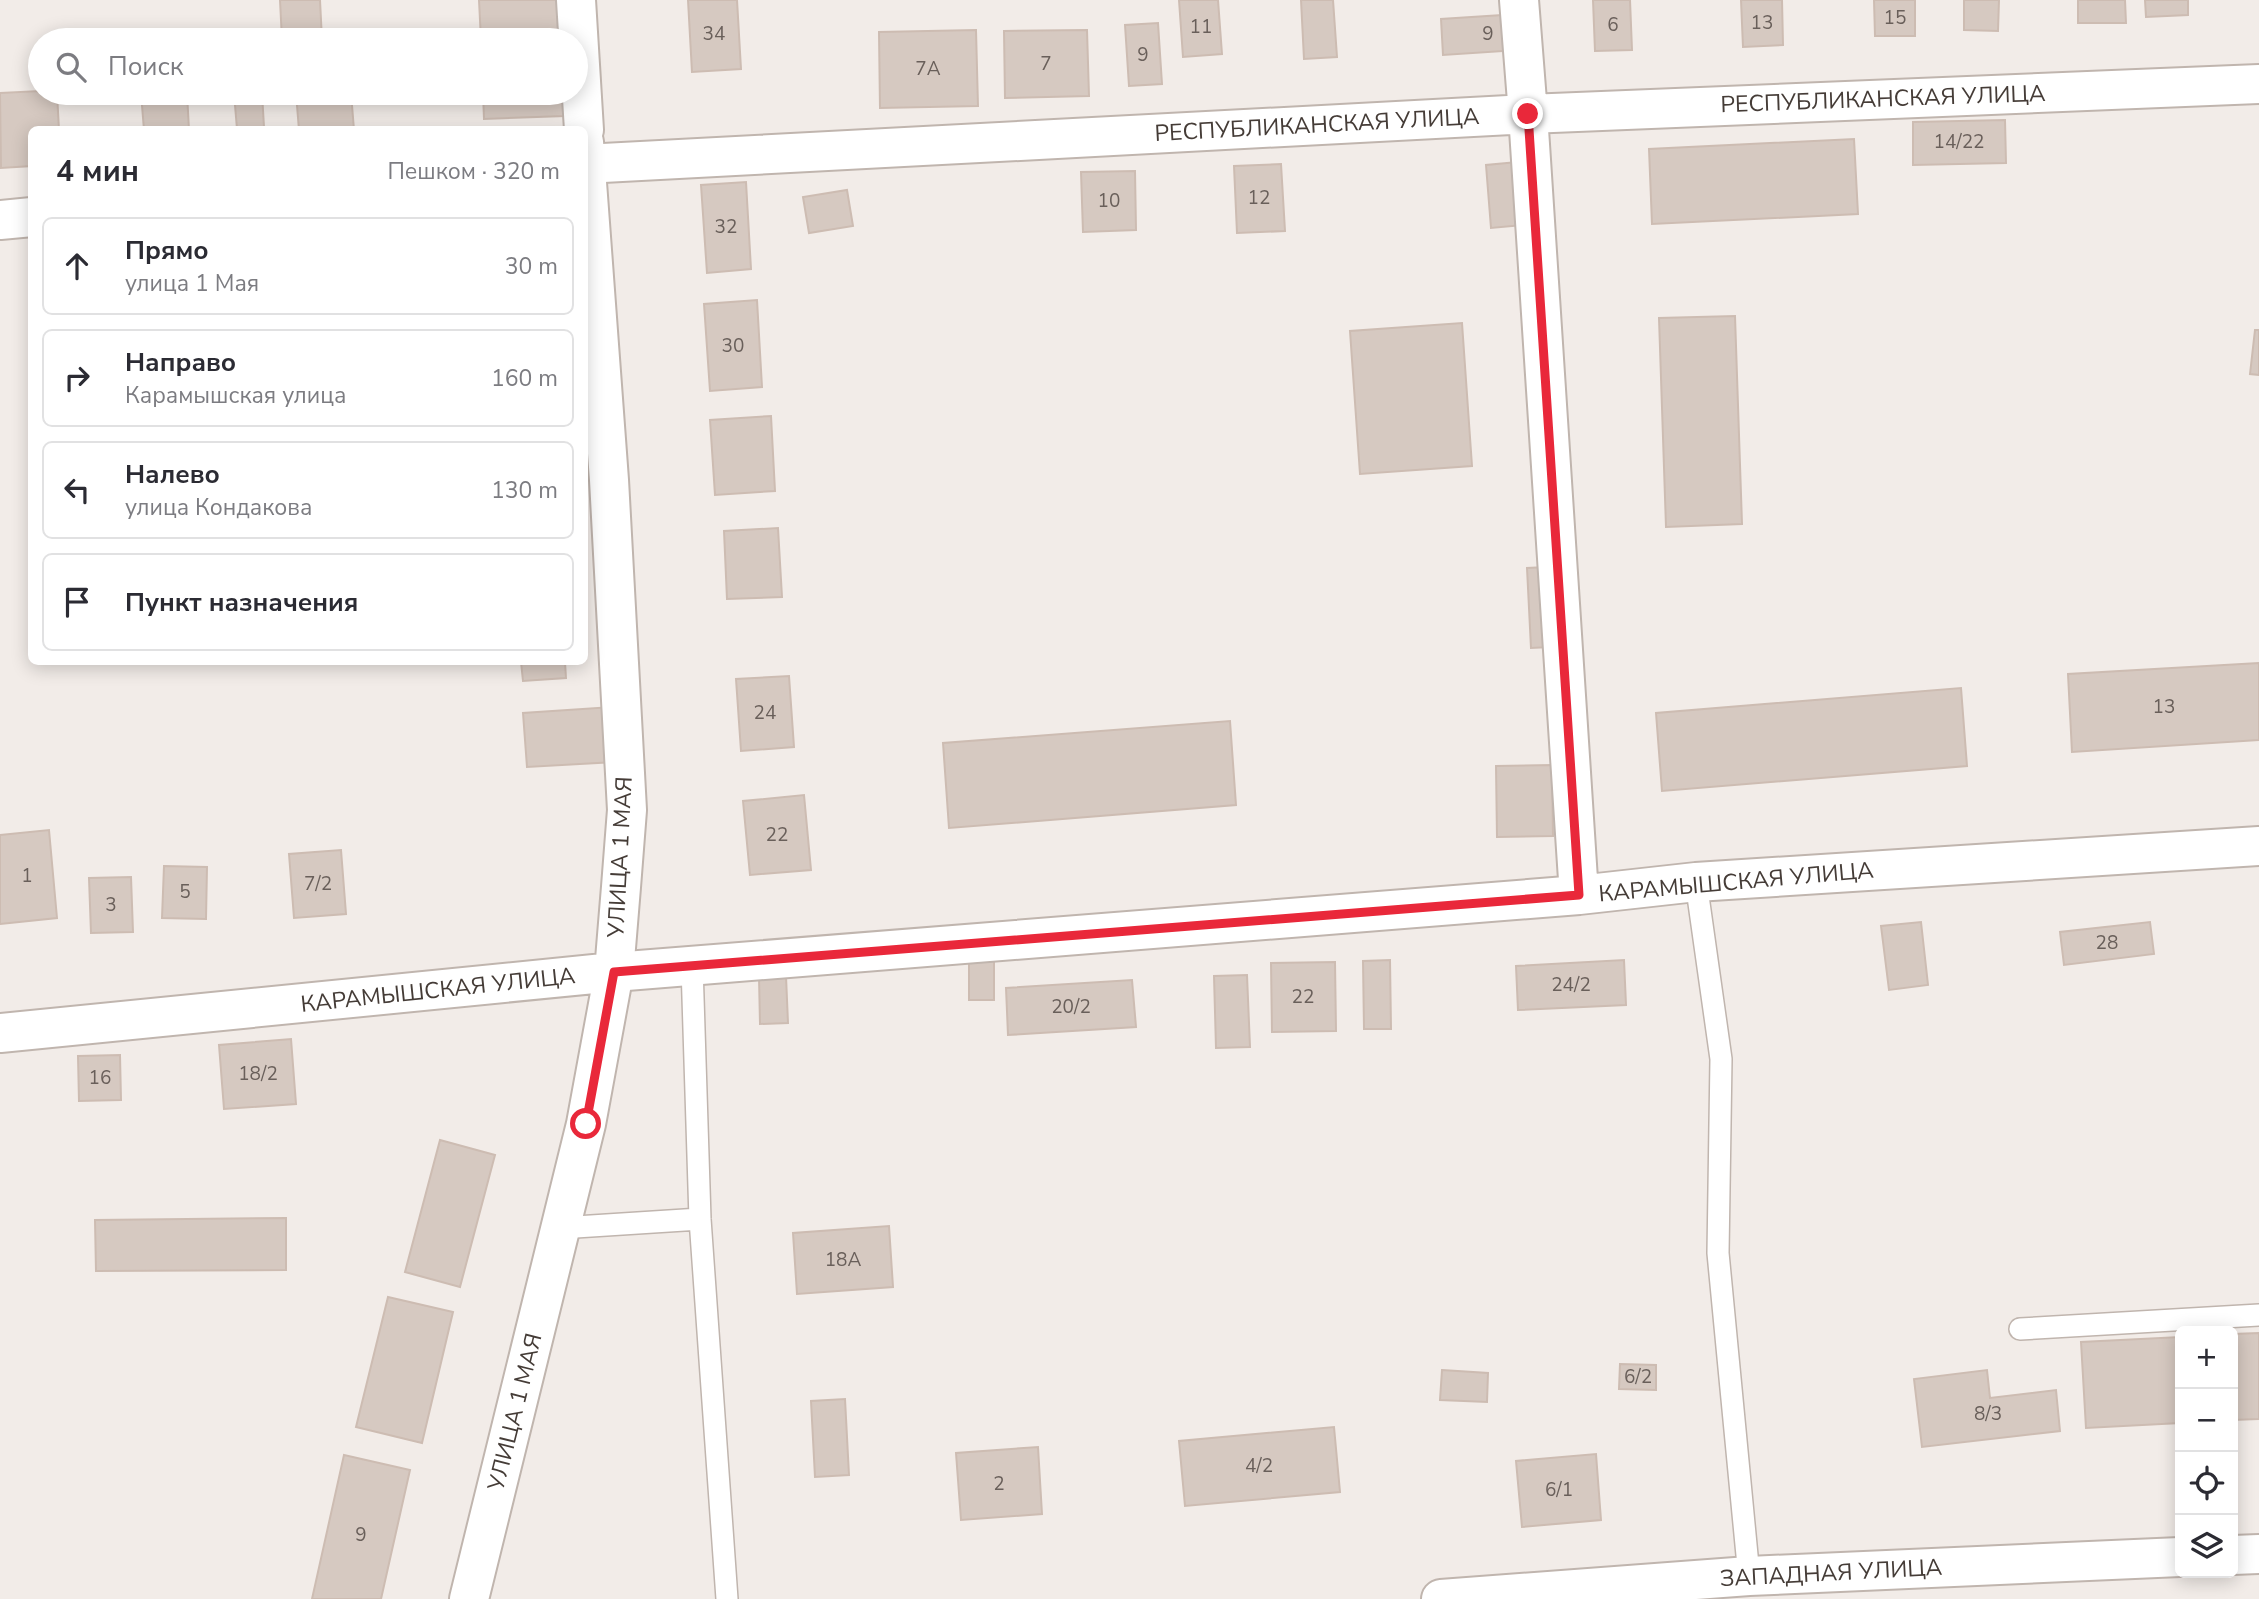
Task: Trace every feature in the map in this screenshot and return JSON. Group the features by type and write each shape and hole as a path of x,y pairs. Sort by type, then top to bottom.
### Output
{"street":[{"name":"УЛИЦА 1 МАЯ","path":"576,0 578,28"},
{"path":"1519,0 1579,895"},
{"name":"РЕСПУБЛИКАНСКАЯ УЛИЦА","path":"588,150 2259,84"},
{"name":"УЛИЦА 1 МАЯ","path":"582,105 584,126"},
{"name":"УЛИЦА 1 МАЯ","path":"469,1599 586,1124 614,972 627,810 609,480 588,191"},
{"path":"0,220 28,217"},
{"name":"КАРАМЫШСКАЯ УЛИЦА","path":"0,1033 614,972 1579,895 1696,882 2259,846"},
{"path":"2238,1555 2259,1554"},
{"name":"ЗАПАДНАЯ УЛИЦА","path":"1441,1599 1749,1576 2175,1557"}],"lane":[{"path":"1696,882 1721,1059 1718,1253 1749,1576"},
{"path":"692,966 700,1219 727,1599"},
{"path":"560,1228 700,1219"},
{"path":"2020,1329 2259,1315"}],"building":[{"path":"280,0 320,0 321,28 281,28"},
{"path":"479,0 560,0 561,28 480,28"},
{"path":"688,0 737,0 741,69 692,72"},
{"path":"1179,0 1218,0 1222,54 1183,57"},
{"path":"1301,0 1333,0 1337,57 1304,59"},
{"path":"1593,0 1630,0 1632,50 1595,51"},
{"path":"1741,0 1782,0 1783,45 1743,47"},
{"path":"1874,0 1915,0 1915,36 1875,36"},
{"path":"1964,0 1999,0 1998,31 1964,30"},
{"path":"2078,0 2125,0 2126,23 2078,23"},
{"path":"2145,0 2188,0 2188,15 2146,17"},
{"path":"1533,13 1535,49 1443,55 1441,19"},
{"path":"1158,23 1162,84 1129,86 1125,25"},
{"path":"976,30 978,106 880,108 879,32"},
{"path":"1087,30 1089,96 1005,98 1004,31"},
{"path":"28,92 28,105 58,105 59,126 28,126 28,166 1,168 0,93"},
{"path":"142,105 188,105 189,126 144,126"},
{"path":"235,105 263,105 264,126 237,126"},
{"path":"297,105 352,105 354,126 299,126"},
{"path":"483,105 565,105 565,116 484,119"},
{"path":"2005,120 2006,163 1913,165 1913,122"},
{"path":"1854,139 1858,214 1652,224 1649,149"},
{"path":"1538,160 1543,223 1491,228 1486,165"},
{"path":"1281,164 1285,231 1237,233 1234,166"},
{"path":"1135,171 1136,230 1083,232 1081,172"},
{"path":"746,182 751,269 707,273 701,185"},
{"path":"847,190 853,226 809,233 803,197"},
{"path":"757,300 762,387 710,391 704,304"},
{"path":"1735,316 1742,524 1666,527 1659,318"},
{"path":"1462,323 1472,466 1360,474 1350,331"},
{"path":"2255,330 2259,330 2259,375 2250,374"},
{"path":"771,416 775,491 715,495 710,420"},
{"path":"778,528 782,597 727,599 724,531"},
{"path":"1568,566 1571,646 1531,648 1527,568"},
{"path":"2259,663 2259,740 2072,752 2068,674"},
{"path":"521,665 565,665 566,678 523,681"},
{"path":"789,676 794,747 741,751 736,679"},
{"path":"1961,688 1967,766 1662,791 1656,713"},
{"path":"612,707 615,762 527,767 523,713"},
{"path":"1230,721 1236,805 949,828 943,743"},
{"path":"1552,765 1553,836 1497,837 1496,766"},
{"path":"804,795 811,870 750,875 743,801"},
{"path":"49,830 57,918 0,924 0,835"},
{"path":"341,850 346,914 294,918 289,854"},
{"path":"164,866 207,867 206,919 162,918"},
{"path":"131,877 133,932 91,933 89,878"},
{"path":"1921,922 1928,985 1889,990 1881,926"},
{"path":"2150,922 2154,954 2064,965 2060,932"},
{"path":"969,957 994,957 994,1000 969,1000"},
{"path":"1390,960 1391,1029 1364,1029 1363,961"},
{"path":"1624,960 1626,1005 1518,1010 1516,966"},
{"path":"1335,962 1336,1031 1272,1032 1271,963"},
{"path":"1247,975 1250,1047 1216,1048 1214,976"},
{"path":"786,976 788,1023 760,1024 759,977"},
{"path":"1132,980 1136,1027 1008,1035 1006,988"},
{"path":"291,1039 296,1104 224,1109 219,1045"},
{"path":"120,1055 121,1100 79,1101 78,1056"},
{"path":"440,1140 495,1155 460,1287 405,1272"},
{"path":"286,1218 286,1270 96,1271 95,1220"},
{"path":"889,1226 893,1287 797,1294 793,1233"},
{"path":"388,1297 453,1312 422,1443 356,1427"},
{"path":"2259,1333 2259,1419 2238,1420 2238,1334"},
{"path":"2175,1337 2175,1423 2086,1428 2081,1342"},
{"path":"1620,1364 1656,1365 1656,1390 1619,1389"},
{"path":"1442,1370 1488,1373 1487,1402 1440,1400"},
{"path":"1987,1370 1990,1398 2056,1390 2060,1431 1922,1447 1914,1379"},
{"path":"845,1399 849,1475 815,1477 811,1401"},
{"path":"1334,1427 1340,1492 1185,1506 1179,1441"},
{"path":"1038,1447 1042,1514 961,1520 956,1453"},
{"path":"1596,1454 1601,1520 1522,1527 1516,1461"},
{"path":"344,1455 410,1470 381,1599 312,1599"}],"route":[{"path":"586,1124 614,972 1579,895 1528,114"}]}
